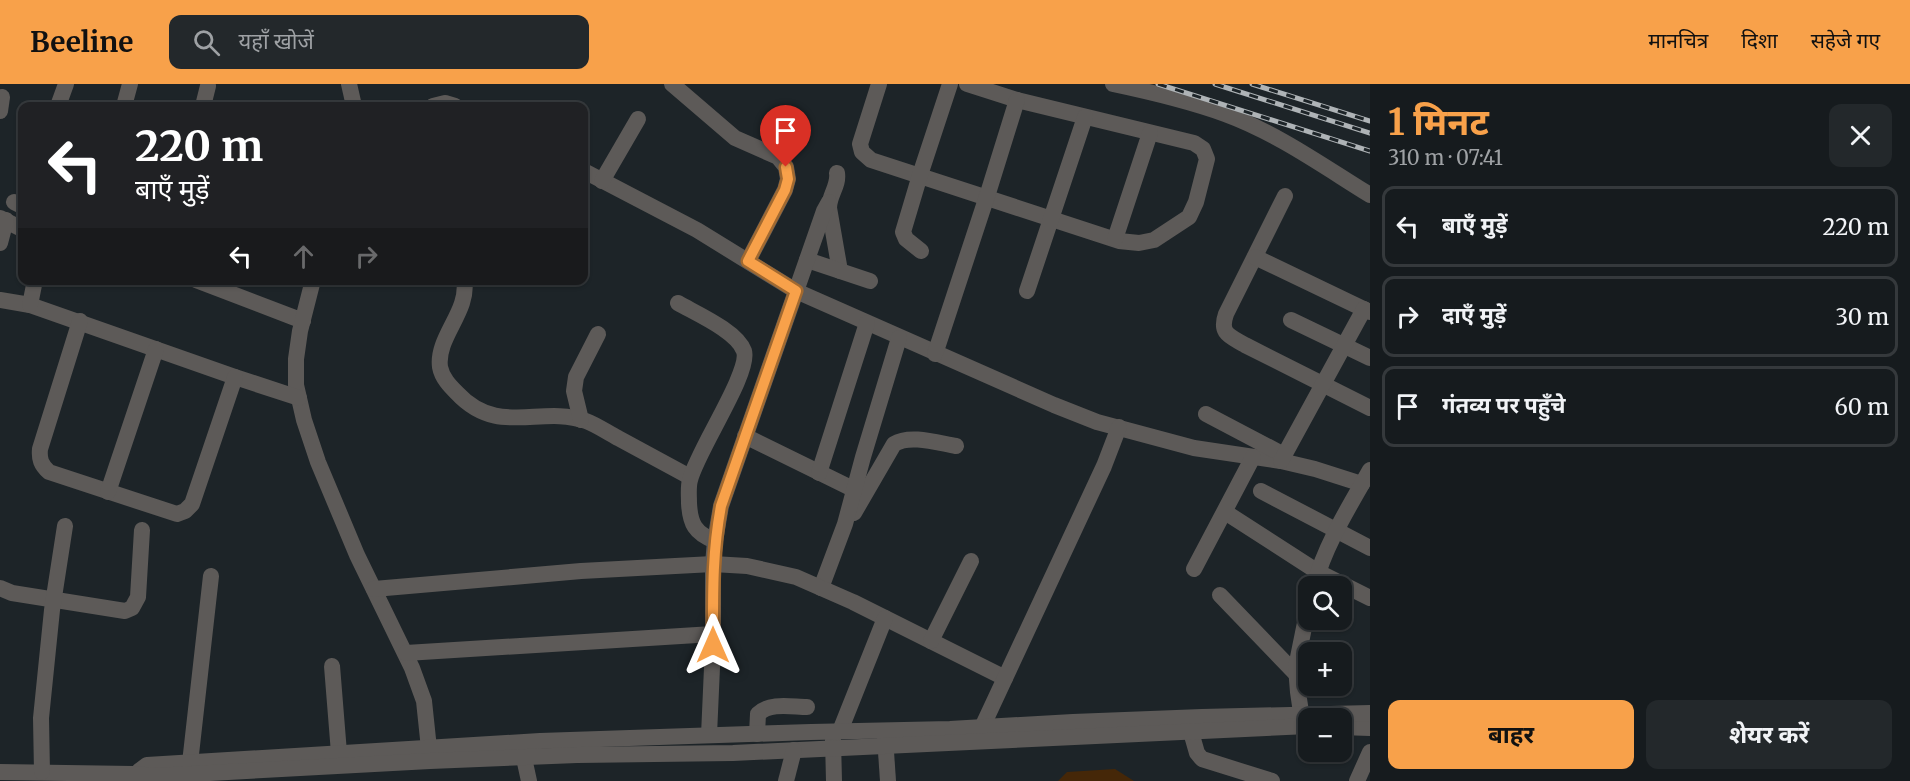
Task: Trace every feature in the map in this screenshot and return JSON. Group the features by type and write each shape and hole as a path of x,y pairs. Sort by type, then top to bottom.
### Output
{"street":[{"path":"59,102 66,84"},
{"path":"125,102 130,84"},
{"path":"349,84 353,102"},
{"path":"672,84 735,138 778,158 786,167 788,179 785,190 748,261"},
{"path":"879,84 862,137 864,156 877,163 920,175 1115,240 1139,243 1154,240 1189,217 1196,202 1207,159 1203,149 1194,143 1085,117 967,84"},
{"path":"921,251 906,239 903,232 950,84"},
{"path":"1113,84 1226,114 1290,145 1370,195"},
{"path":"204,102 208,86"},
{"path":"935,354 1017,99"},
{"path":"1027,291 1085,117"},
{"path":"602,181 638,119"},
{"path":"1115,240 1150,133"},
{"path":"588,173 697,230 796,291 1054,405 1097,422 1194,448 1253,457 1282,458"},
{"path":"709,735 713,564 725,490 824,211 836,186 837,173"},
{"path":"1285,196 1226,314 1223,322 1224,330 1245,345 1370,408"},
{"path":"829,202 840,271"},
{"path":"0,243 3,219 18,227"},
{"path":"1255,256 1367,311 1343,346 1282,458"},
{"path":"807,260 870,281"},
{"path":"30,305 34,285"},
{"path":"312,285 296,359 296,386 304,420 318,462 357,555 406,653 424,701 430,755"},
{"path":"464,285 463,299 440,359 440,369 447,383 463,400 497,418 566,416 581,420 690,477"},
{"path":"232,287 303,321"},
{"path":"0,300 30,305 80,321 299,398"},
{"path":"678,303 728,332 743,349 745,359 740,376 702,448 688,483 693,525 703,536 715,541"},
{"path":"1291,320 1370,358"},
{"path":"80,321 40,449 42,467 49,472 177,514 185,511 192,504 235,377"},
{"path":"819,473 867,323"},
{"path":"581,420 574,391 576,377 598,334"},
{"path":"821,588 845,524 899,338"},
{"path":"108,492 156,349"},
{"path":"1206,414 1282,458 1315,469 1366,477 1337,531 1317,576"},
{"path":"978,735 1104,466 1119,427"},
{"path":"745,436 855,490"},
{"path":"845,524 858,507 894,444 900,440 909,439 956,446"},
{"path":"1194,569 1253,457"},
{"path":"1261,491 1370,549"},
{"path":"1224,513 1312,576"},
{"path":"46,775 41,718 65,526"},
{"path":"0,588 12,593 125,611 132,608 138,597 142,530"},
{"path":"931,641 971,561"},
{"path":"374,589 581,571 713,564 747,566 796,577 885,618 1005,678"},
{"path":"190,763 211,576"},
{"path":"1352,592 1370,598"},
{"path":"1220,595 1297,675"},
{"path":"834,781 833,749 836,731 885,618"},
{"path":"1302,708 1296,667 1304,630"},
{"path":"406,653 713,634"},
{"path":"332,666 339,753"},
{"path":"757,734 758,714 763,709 807,707"},
{"path":"1352,715 1370,713"},
{"path":"978,735 1073,722 1298,722"},
{"path":"0,772 133,778 299,762 430,755 540,741 836,731 886,738 1191,732 1298,723"},
{"path":"1352,727 1370,728"},
{"path":"1191,732 1197,753 1202,759 1272,781"},
{"path":"133,778 147,765 299,762 339,753 524,758 833,749 886,738"},
{"path":"886,738 888,781"},
{"path":"786,781 794,750"},
{"path":"1357,781 1370,752"},
{"path":"524,758 529,781"}],"shaded area":[{"path":"1115,769 1134,781 1058,781 1067,772"}],"railway":[{"path":"1158,84 1370,151"},
{"path":"1215,84 1370,133"},
{"path":"1252,84 1370,121"}],"route":[{"path":"713,645 713,564 721,506 796,291 748,261 785,190 788,179 786,167"}]}
